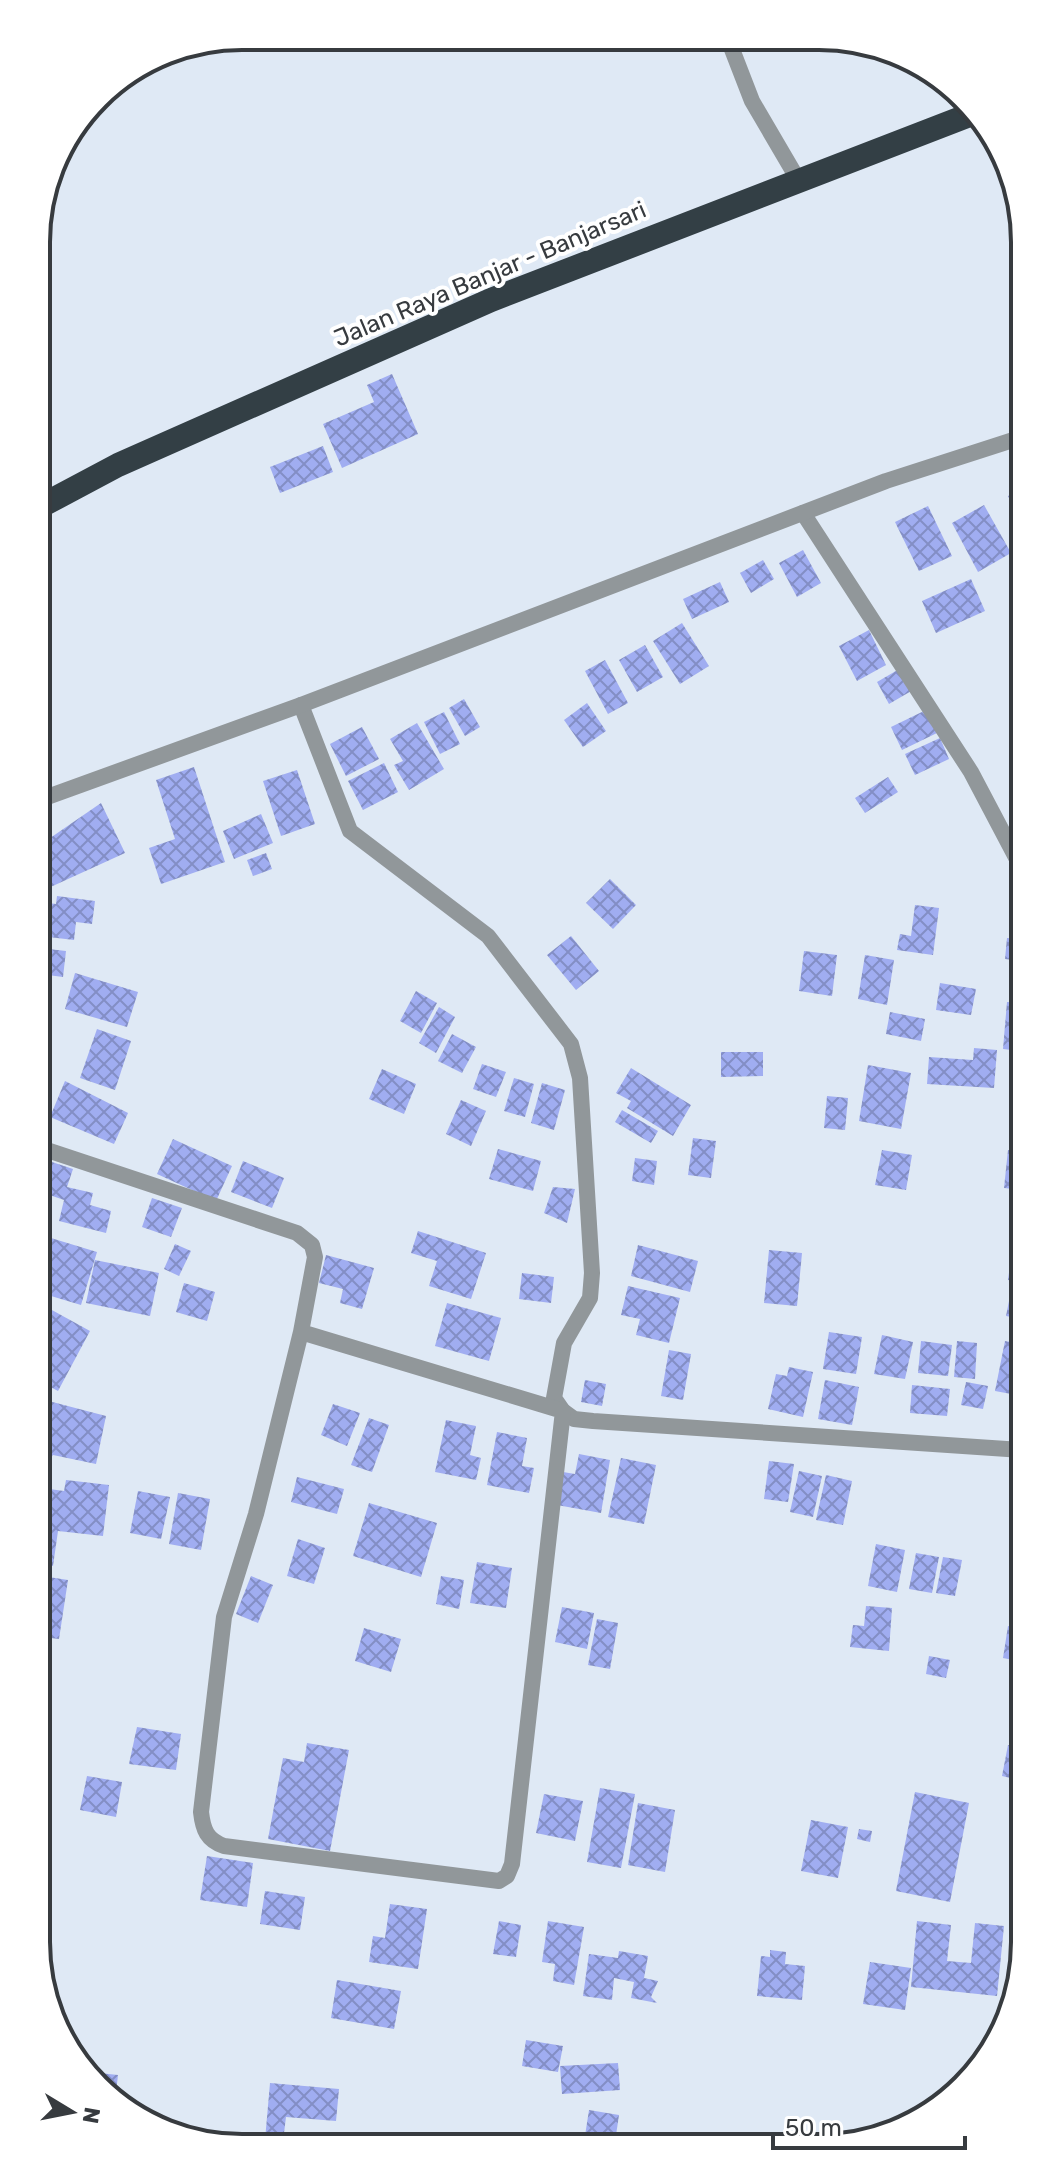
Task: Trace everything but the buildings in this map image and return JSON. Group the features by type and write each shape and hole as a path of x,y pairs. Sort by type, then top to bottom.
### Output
{"highway":[{"name":"Jalan Raya Banjar - Banjarsari","path":"50,501 118,465 491,300 965,117"}],"street":[{"path":"732,50 752,101 800,183"},
{"path":"50,796 301,705 886,481 1011,441"},
{"path":"803,513 971,772 1011,848"},
{"path":"50,1151 306,1238 315,1257 301,1332 256,1514 224,1617 201,1812 206,1834 212,1842 224,1846 499,1881 507,1876 512,1864 563,1411 554,1398 555,1380 564,1343 590,1298 592,1273 580,1078 571,1044 488,936 350,831 301,705"},
{"path":"301,1332 563,1411 574,1419 1011,1449"}]}
